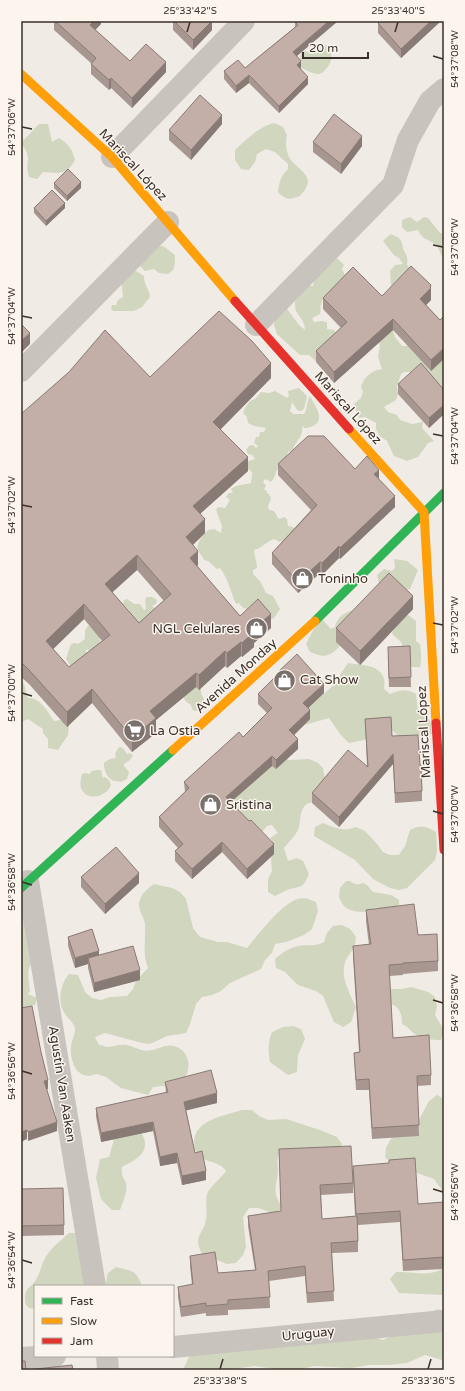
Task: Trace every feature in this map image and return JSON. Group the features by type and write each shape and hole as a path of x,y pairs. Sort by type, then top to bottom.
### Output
{"street":[{"path":"112,157 244,21"},
{"name":"Mariscal López","path":"21,74 112,157 256,324 424,512 444,850"},
{"path":"256,324 393,185 408,140 430,101 444,89"},
{"path":"21,372 168,222"},
{"name":"Avenida Monday","path":"24,885 320,617 444,493"},
{"name":"Agustín Van Aaken","path":"24,885 95,1285"},
{"name":"Uruguay","path":"174,1347 444,1321"},
{"path":"21,1358 38,1357"},
{"path":"107,1357 108,1370"}],"green space":[{"path":"326,45 330,51 331,59 327,68 322,72 319,74 314,73 305,70 298,65 302,51 316,53"},
{"path":"274,123 283,127 287,135 286,147 290,159 307,177 307,186 302,194 296,198 292,199 283,197 278,192 281,179 288,169 288,164 275,152 266,149 257,154 255,162 249,170 241,169 235,160 235,150 258,130"},
{"path":"39,124 48,124 52,142 59,138 65,142 71,150 75,160 69,169 65,171 58,173 43,172 37,179 29,177 27,167 28,157 21,143"},
{"path":"410,217 417,222 424,217 428,218 440,233 444,234 444,260 436,245 424,238 418,230 407,232 402,227 402,220"},
{"path":"391,234 401,241 407,257 407,265 411,268 395,286 391,285 390,271 395,265 403,264 383,241"},
{"path":"157,246 163,246 175,255 174,268 168,274 159,273 154,269 145,271 139,265"},
{"path":"334,257 344,265 342,269 345,275 343,279 322,300 320,314 312,318 314,322 327,322 327,329 334,330 337,335 316,361 309,355 300,355 277,334 274,325 275,319 282,309 287,309 299,325 305,330 303,322 296,311 295,301 308,286 313,286 315,273"},
{"path":"130,271 136,271 144,276 150,297 142,307 134,311 113,311 111,308 112,305 116,305 118,300 123,297 122,282"},
{"path":"392,328 395,337 402,346 416,346 439,356 444,365 444,402 414,372 404,372 401,374 397,386 398,394 396,400 384,407 388,412 397,415 400,420 412,424 423,422 422,428 434,441 428,443 418,457 407,461 394,456 387,441 380,436 376,429 376,423 365,417 359,418 354,404 361,398 363,392 361,387 366,377 372,372 382,369 378,357 380,346 378,339"},
{"path":"299,388 307,396 304,409 298,411 292,402 290,411 293,414 304,414 310,396 318,411 318,422 309,428 302,426 301,436 293,450 288,452 273,480 271,482 265,479 263,483 266,485 264,490 266,490 271,499 268,506 269,510 275,512 279,519 284,517 287,519 288,526 293,527 296,532 282,541 279,542 275,539 254,550 257,568 253,570 253,574 260,581 266,593 273,596 280,609 274,618 270,620 242,607 239,603 236,604 223,572 220,568 217,569 208,561 204,560 199,552 198,543 208,530 215,529 221,533 222,526 216,510 218,507 225,508 230,500 226,497 229,493 233,493 231,489 238,485 251,483 252,472 245,465 246,462 255,459 252,455 248,454 246,450 249,446 253,445 256,448 258,447 254,443 256,437 259,437 260,432 264,432 266,428 254,426 248,423 247,417 243,413 246,406 261,392 269,393 275,391 287,398 289,396 288,391"},
{"path":"394,559 407,561 418,570 410,589 402,591 381,591 377,575 384,569 392,571 395,568"},
{"path":"147,597 152,597 157,600 156,604 152,606 157,610 144,628 128,613 129,610 123,604 124,600 127,599 134,604 140,604 144,610 146,609 145,600"},
{"path":"359,608 340,646 336,650 323,656 310,652 306,644 320,617 331,629 335,627 341,616"},
{"path":"408,615 416,621 416,641 420,644 421,653 420,667 410,667 401,642 392,634 396,623"},
{"path":"88,626 93,626 101,634 99,639 103,645 92,652 87,649 87,654 73,665 70,665 66,659 71,644 78,644 85,639 85,630"},
{"path":"348,663 369,666 378,670 384,679 384,689 390,694 403,690 416,694 418,711 430,720 432,734 399,737 391,729 377,732 364,740 349,743 340,734 329,718 301,726 296,712 309,707 335,684 340,684 340,675"},
{"path":"21,681 24,684 28,698 37,700 46,709 54,721 61,720 69,725 68,735 58,750 48,748 48,739 43,733 43,729 28,719 21,722"},
{"path":"183,683 201,688 201,693 204,700 200,710 195,711 192,709 191,705 185,700"},
{"path":"119,747 123,748 127,754 129,753 133,755 130,760 124,764 129,772 127,779 121,782 114,781 108,777 104,766 104,763 110,759 116,758 115,754"},
{"path":"273,754 289,760 309,759 318,763 323,768 325,779 314,802 305,805 303,808 298,830 284,848 288,861 297,858 303,861 309,874 303,885 275,896 268,892 268,879 272,871 271,860 274,844 270,838 278,833 272,825 267,826 261,833 223,802 245,785 260,777 257,770"},
{"path":"101,770 103,778 105,777 109,780 111,785 102,795 93,797 85,794 81,788 80,782 82,774 89,774 92,771"},
{"path":"323,823 340,829 356,827 365,831 383,852 390,855 399,855 405,846 410,830 420,826 426,827 436,832 437,851 435,860 407,888 399,890 390,888 373,879 355,860 314,836 315,827"},
{"path":"346,881 356,884 363,883 373,892 391,895 399,900 397,909 384,912 376,907 369,911 360,912 347,908 344,906 339,897 340,888"},
{"path":"154,884 172,888 180,892 186,899 193,928 200,937 218,942 227,942 247,948 271,920 292,902 301,898 316,902 318,911 312,929 304,935 286,942 275,944 272,953 265,960 261,969 230,983 221,991 202,997 196,1004 186,1033 167,1036 150,1044 105,1033 95,1037 99,1045 107,1047 126,1045 148,1051 166,1046 175,1046 183,1051 188,1060 188,1070 184,1079 180,1082 167,1086 153,1087 148,1095 121,1088 106,1077 97,1074 88,1076 78,1071 72,1061 71,1054 71,1045 75,1029 63,1010 60,999 63,983 69,974 78,975 85,992 92,998 101,1000 110,997 127,996 133,989 136,981 148,968 145,952 145,924 139,908 139,903 141,897"},
{"path":"28,913 41,953 32,963 28,974 30,991 28,994 37,998 35,1005 21,1009 21,915"},
{"path":"342,925 350,929 356,937 353,948 345,962 344,974 346,985 356,1007 351,1022 343,1027 334,1022 323,996 316,991 298,985 285,972 276,968 275,959 286,951 295,947 324,942 327,933 333,926"},
{"path":"411,987 428,992 435,997 437,1006 435,1015 444,1030 441,1040 428,1039 415,1034 402,1024 401,1013 397,1007 381,999 383,989 402,989"},
{"path":"293,1026 301,1029 305,1039 298,1055 297,1072 288,1075 270,1062 269,1043 272,1032 283,1027"},
{"path":"437,1095 444,1099 444,1193 434,1179 391,1163 385,1157 386,1148 391,1139 405,1127 420,1118 429,1101"},
{"path":"242,1110 252,1110 259,1116 268,1120 286,1119 320,1130 337,1137 342,1144 340,1153 279,1153 277,1161 278,1172 276,1194 282,1207 276,1214 258,1208 249,1208 243,1217 246,1247 243,1255 236,1263 227,1264 202,1254 198,1243 198,1239 206,1219 206,1199 208,1192 226,1171 220,1165 200,1156 195,1149 194,1142 195,1135 199,1128 205,1124 212,1120"},
{"path":"124,1130 142,1134 145,1141 145,1148 141,1155 122,1167 122,1175 126,1183 126,1193 120,1210 112,1210 101,1199 96,1178 100,1159 109,1157 115,1136"},
{"path":"69,1233 78,1233 88,1285 34,1285 34,1309 29,1308 26,1305 26,1291 35,1282 47,1254"},
{"path":"116,1267 133,1272 138,1277 142,1285 105,1285 108,1273"},
{"path":"444,1268 444,1295 399,1293 390,1279 396,1272 432,1273"},
{"path":"438,1309 444,1312 444,1370 442,1370 442,1360 425,1355 407,1363 369,1365 351,1368 313,1366 300,1370 282,1370 255,1366 225,1370 183,1370 192,1350 362,1333 383,1340 407,1329 429,1312"}],"building":[{"path":"55,21 94,21 90,25 130,61 146,44 166,62 132,98 111,78 109,80 91,64 96,58"},
{"path":"174,21 212,21 193,40"},
{"path":"329,21 293,52 301,61 297,65 308,77 279,106 249,75 236,86 224,71 238,60 245,68 298,25 295,22"},
{"path":"381,21 431,21 401,49 378,23"},
{"path":"200,95 222,115 191,150 169,130"},
{"path":"334,114 362,136 341,164 313,142"},
{"path":"68,169 81,182 67,196 54,183"},
{"path":"52,190 65,203 46,221 34,208"},
{"path":"411,266 431,285 431,288 420,299 440,320 444,316 444,348 431,360 393,319 334,372 316,351 347,322 323,298 353,267 382,296"},
{"path":"219,311 252,341 271,363 213,422 248,457 193,506 205,519 186,537 198,551 190,558 240,616 258,599 271,614 252,630 254,632 242,643 241,642 227,653 225,651 199,675 196,673 150,711 156,718 132,738 92,689 67,712 21,662 21,414 69,372 105,330 150,377","holes":["137,555 171,594 139,623 105,584","84,604 110,635 69,667 46,641"]},
{"path":"21,324 30,333 21,341"},
{"path":"421,363 444,390 444,405 429,418 398,384"},
{"path":"308,436 324,436 355,469 367,456 379,470 374,474 395,496 340,548 339,546 322,563 320,562 298,582 272,553 317,505 278,464"},
{"path":"389,573 413,596 360,651 336,628"},
{"path":"410,646 411,677 389,678 388,647"},
{"path":"297,654 324,684 303,703 310,710 289,730 298,739 276,760 272,756 226,797 274,844 247,869 222,842 192,869 175,851 183,844 159,817 189,788 184,782 239,732 243,737 272,708 258,694"},
{"path":"391,717 392,736 418,735 422,791 395,793 393,754 339,817 312,793 348,750 368,767 365,719"},
{"path":"116,847 139,873 105,904 81,877"},
{"path":"414,904 418,935 437,934 438,961 389,965 393,1038 429,1035 431,1075 417,1076 419,1125 372,1128 369,1079 356,1080 354,1053 360,1052 353,946 371,944 366,910"},
{"path":"92,929 99,951 75,958 68,937"},
{"path":"133,946 140,970 94,983 88,958"},
{"path":"32,1006 48,1080 44,1081 57,1122 28,1132 27,1130 21,1132 21,1008"},
{"path":"211,1070 217,1093 184,1102 195,1153 202,1151 206,1171 182,1176 177,1153 160,1157 153,1122 101,1133 96,1108 168,1092 165,1082"},
{"path":"351,1146 353,1183 320,1185 322,1219 357,1216 358,1241 331,1243 334,1291 307,1293 305,1266 268,1271 270,1297 228,1300 228,1304 206,1306 206,1303 181,1307 178,1287 193,1284 190,1256 215,1252 218,1273 256,1270 248,1216 281,1211 279,1149"},
{"path":"415,1158 418,1204 444,1202 444,1257 403,1260 400,1211 356,1214 353,1166 389,1163 389,1160"},
{"path":"63,1188 64,1225 21,1226 21,1189"},
{"path":"21,1361 25,1361 26,1370 21,1370"},
{"path":"72,1365 73,1370 26,1370"}],"traffic: fast":[{"path":"315,621 444,493"},
{"path":"21,888 173,750"}],"traffic: slow":[{"path":"21,74 112,157 235,301"},
{"path":"349,429 424,512 436,723"},
{"path":"173,750 315,621"}],"traffic: jam":[{"path":"235,301 349,429"},
{"path":"436,723 444,850"}],"place":[{"name":"Toninho","path":"303,579"},
{"name":"NGL Celulares","path":"256,629"},
{"name":"Cat Show","path":"285,680"},
{"name":"La Ostia","path":"135,731"},
{"name":"Sristina","path":"211,805"}]}
